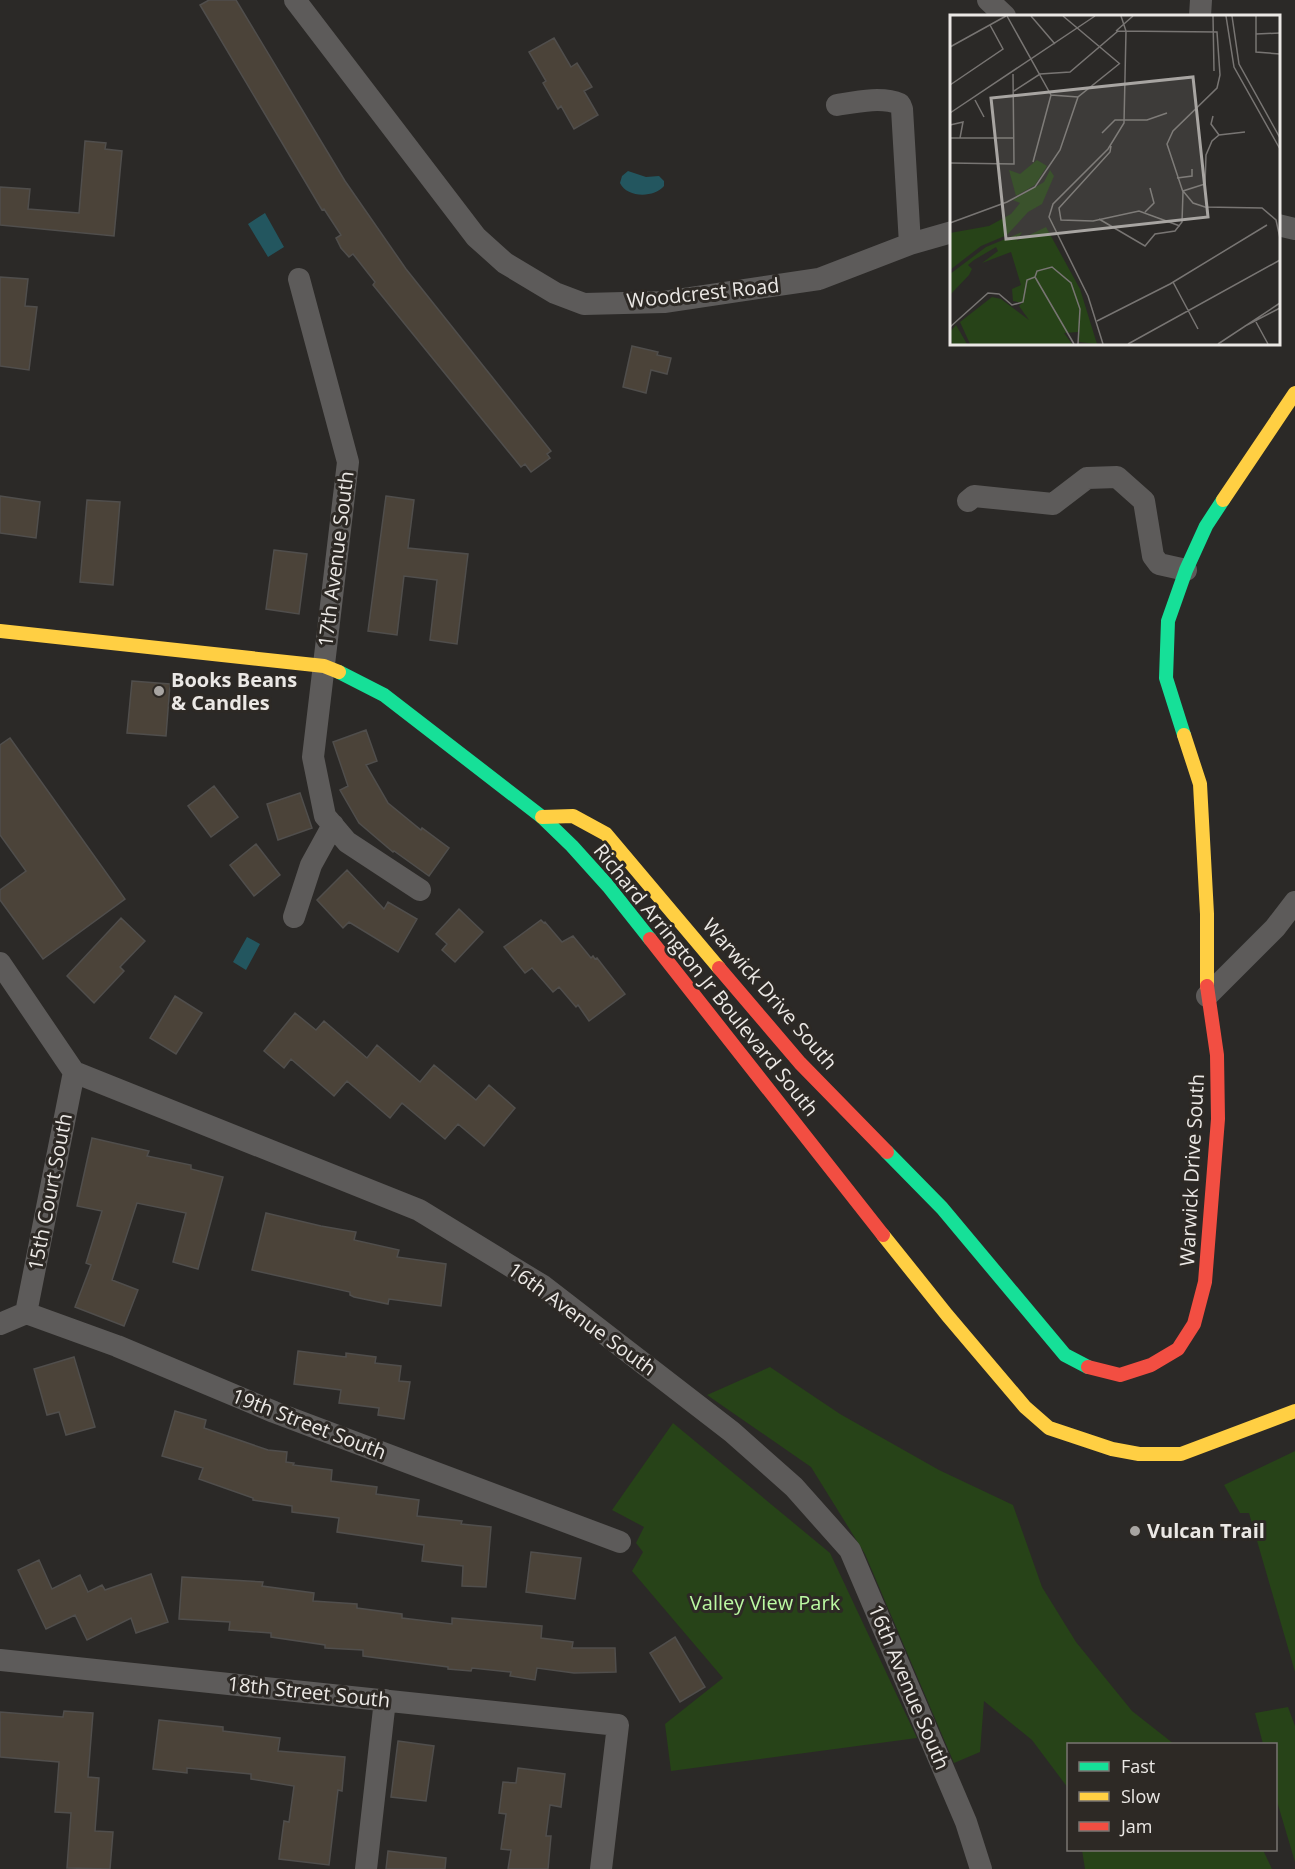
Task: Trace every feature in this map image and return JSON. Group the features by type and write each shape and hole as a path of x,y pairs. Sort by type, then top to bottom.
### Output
{"street":[{"name":"Woodcrest Road","path":"295,0 476,237 505,263 555,293 584,304 664,302 819,279 910,244 950,232"},
{"path":"988,0 1004,15"},
{"path":"1200,15 1201,0"},
{"path":"837,105 881,100 900,104 910,244"},
{"path":"1280,225 1295,229"},
{"name":"17th Avenue South","path":"299,279 348,462 313,757 325,816 333,825"},
{"name":"Warwick Drive South","path":"542,817 573,816 606,834 800,1063 942,1208 1065,1355 1088,1367 1120,1375 1150,1365 1178,1349 1194,1324 1204,1282 1213,1199 1218,1119 1217,1055 1207,996 1208,914 1200,784 1166,678 1168,621 1186,570 1206,526 1295,393"},
{"path":"968,501 974,496 1053,504 1087,478 1117,477 1144,501 1153,556 1160,564 1186,570"},
{"name":"Richard Arrington Jr Boulevard South","path":"0,631 324,666 354,678 384,695 542,817 608,886 947,1315 1024,1407 1049,1428 1112,1449 1138,1454 1181,1454 1295,1411"},
{"path":"294,917 311,865 333,825 347,842 420,890"},
{"path":"1207,996 1275,928 1295,902"},
{"path":"0,963 74,1072"},
{"name":"15th Court South","path":"26,1313 74,1072"},
{"name":"16th Avenue South","path":"74,1072 419,1210 543,1286 741,1440 795,1487 850,1550 966,1822 981,1869"},
{"path":"0,1324 26,1313"},
{"name":"19th Street South","path":"26,1313 117,1346 274,1412 620,1542"},
{"name":"18th Street South","path":"0,1660 618,1725 601,1869"},
{"path":"366,1869 385,1700"}],"green space":[{"path":"770,1367 840,1414 939,1470 1013,1505 1042,1587 1076,1642 1132,1711 1173,1743 1067,1743 1067,1787 1032,1740 984,1701 980,1752 954,1763 865,1554 811,1467 707,1395"},
{"name":"Valley View Park","path":"673,1423 830,1553 917,1738 671,1771 665,1724 723,1678 632,1571 643,1552 636,1543 644,1527 612,1510"},
{"path":"1295,1451 1295,1672 1249,1513 1240,1513 1224,1485"},
{"path":"1288,1707 1295,1726 1295,1862 1277,1801 1277,1743 1263,1743 1255,1713"},
{"path":"1082,1851 1263,1851 1272,1869 1085,1869"}],"water":[{"path":"628,171 646,177 659,176 664,181 664,186 654,193 634,194 623,188 620,183 622,176"},
{"path":"265,213 284,247 268,257 248,224"},
{"path":"247,937 260,944 246,970 233,962"}],"building":[{"path":"209,0 236,0 345,181 406,269 551,451 547,454 550,458 531,472 525,464 521,467 373,285 375,282 353,254 349,257 341,248 336,238 341,235 324,209 322,210 200,5"},
{"path":"554,38 571,67 577,63 592,87 584,91 598,115 574,129 561,106 558,109 543,83 546,81 529,52"},
{"path":"85,141 106,143 105,149 122,151 114,236 0,225 0,187 30,189 28,209 79,213"},
{"path":"0,277 28,279 25,306 37,307 29,370 0,366"},
{"path":"632,346 658,352 657,355 671,358 667,374 651,370 646,393 623,387"},
{"path":"0,496 40,502 36,538 0,533"},
{"path":"386,496 414,500 408,548 468,554 457,644 430,640 437,580 404,576 397,635 368,631"},
{"path":"87,500 120,502 113,585 80,582"},
{"path":"274,550 307,554 299,614 266,609"},
{"path":"132,681 170,684 166,736 127,733"},
{"path":"366,730 377,761 366,765 388,803 421,830 422,828 449,848 429,876 393,852 359,823 340,790 348,786 333,742"},
{"path":"10,738 125,899 43,959 0,900 0,890 26,871 0,835 0,745"},
{"path":"214,786 238,817 211,837 188,806"},
{"path":"300,793 312,828 278,840 267,804"},
{"path":"256,844 280,875 254,896 230,865"},
{"path":"347,870 384,909 388,902 417,919 398,952 349,922 343,928 317,900"},
{"path":"459,909 483,932 455,962 442,950 447,944 436,934"},
{"path":"121,918 145,941 120,967 124,971 94,1003 67,976"},
{"path":"541,920 562,942 573,936 591,958 593,956 597,958 625,994 589,1021 578,1005 576,1007 559,987 553,992 532,968 525,973 504,947"},
{"path":"175,996 202,1013 176,1054 150,1038"},
{"path":"295,1013 316,1030 324,1021 367,1058 377,1045 420,1082 434,1065 476,1100 489,1085 515,1108 484,1146 458,1124 445,1139 402,1103 390,1118 347,1081 334,1096 291,1059 284,1068 264,1051"},
{"path":"92,1138 149,1151 147,1156 191,1165 191,1169 223,1177 198,1269 173,1262 186,1213 137,1203 112,1280 138,1290 124,1326 75,1307 91,1265 86,1263 102,1211 77,1206"},
{"path":"266,1213 356,1232 354,1240 399,1250 397,1257 446,1264 441,1306 389,1299 388,1304 354,1297 350,1295 350,1292 252,1270"},
{"path":"298,1351 346,1357 346,1353 376,1357 375,1363 401,1366 399,1381 410,1382 404,1419 378,1415 379,1408 339,1403 341,1390 294,1384"},
{"path":"74,1357 95,1427 66,1435 59,1412 47,1415 34,1369"},
{"path":"175,1411 206,1420 204,1428 268,1450 287,1452 286,1462 294,1463 293,1465 332,1470 331,1481 377,1487 376,1494 419,1500 417,1516 491,1527 486,1587 462,1586 463,1566 422,1561 424,1545 337,1532 339,1518 292,1512 292,1506 253,1500 253,1498 199,1479 203,1468 162,1456"},
{"path":"531,1552 581,1558 575,1599 526,1592"},
{"path":"39,1560 52,1589 80,1575 88,1592 102,1585 105,1590 151,1574 168,1622 136,1633 131,1618 87,1640 75,1615 46,1629 18,1570"},
{"path":"182,1577 263,1582 262,1586 314,1593 313,1601 357,1604 357,1608 402,1614 402,1618 452,1624 452,1618 542,1626 541,1638 573,1642 572,1648 615,1648 616,1672 574,1673 537,1668 535,1680 510,1676 511,1672 472,1668 471,1671 448,1669 448,1667 363,1656 363,1650 325,1648 325,1645 271,1637 271,1633 229,1630 230,1622 179,1619"},
{"path":"675,1637 705,1687 680,1702 650,1653"},
{"path":"64,1711 93,1713 88,1777 99,1778 95,1831 113,1832 110,1869 67,1868 71,1813 55,1812 59,1762 0,1757 0,1712 63,1717"},
{"path":"159,1720 223,1727 223,1731 280,1738 278,1751 345,1757 342,1791 338,1790 329,1865 279,1859 284,1821 289,1822 294,1786 251,1779 251,1774 187,1768 187,1773 153,1769"},
{"path":"398,1741 434,1746 426,1801 391,1797"},
{"path":"518,1768 565,1774 561,1807 550,1805 546,1836 551,1836 548,1869 508,1869 511,1850 501,1849 506,1814 499,1813 503,1782 516,1783"},
{"path":"388,1851 446,1858 445,1869 386,1869"}],"traffic: fast":[{"path":"1184,735 1166,678 1168,621 1186,570 1206,526 1223,500"},
{"path":"339,672 384,695 542,817 608,886 650,939"},
{"path":"887,1152 942,1208 1065,1355 1088,1367"}],"traffic: slow":[{"path":"1223,500 1295,393"},
{"path":"0,631 324,666 339,672"},
{"path":"1184,735 1200,784 1207,914 1207,986"},
{"path":"542,817 573,816 606,834 719,968"},
{"path":"883,1235 1025,1407 1049,1428 1112,1449 1139,1454 1181,1454 1295,1411"}],"traffic: jam":[{"path":"650,939 883,1235"},
{"path":"719,968 800,1063 887,1152"},
{"path":"1088,1367 1120,1375 1151,1365 1178,1349 1194,1324 1205,1282 1218,1119 1217,1055 1207,986"}],"place":[{"name":"Books Beans & Candles","path":"159,691"},
{"name":"Vulcan Trail","path":"1135,1531"}]}
